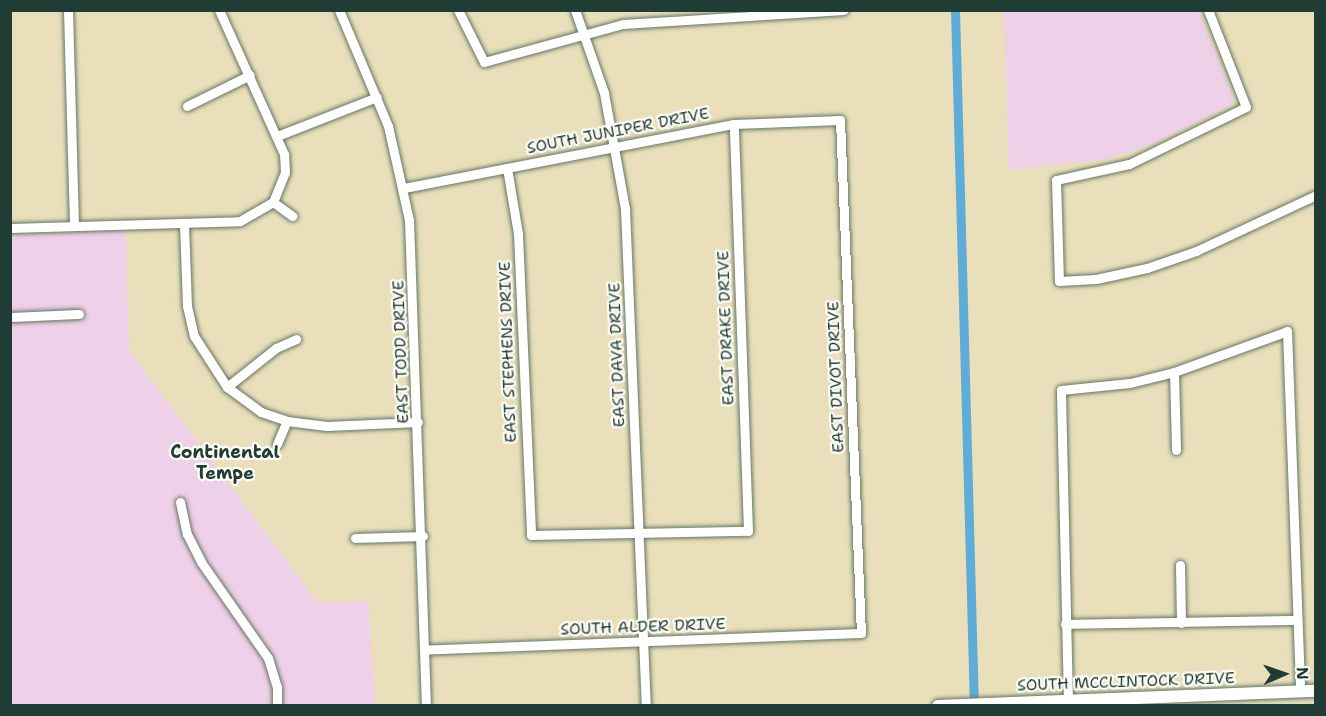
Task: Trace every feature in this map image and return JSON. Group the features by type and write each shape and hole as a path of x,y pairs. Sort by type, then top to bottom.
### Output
{"main road":[{"name":"SOUTH MCCLINTOCK DRIVE","path":"938,705 1316,691"}],"street":[{"path":"68,10 74,226"},
{"path":"10,228 240,221 273,202 285,172 277,136 219,10"},
{"name":"EAST TODD DRIVE","path":"339,10 377,97 404,188 412,257 423,536 426,705"},
{"path":"458,10 484,62 654,20 735,14 844,12"},
{"name":"EAST DAVA DRIVE","path":"575,10 586,36 604,93 615,147 629,273 646,705"},
{"path":"1208,10 1246,107 1129,164 1056,180 1059,281 1096,279 1147,268 1196,251 1316,195"},
{"path":"187,106 250,75"},
{"path":"277,136 377,97"},
{"name":"SOUTH JUNIPER DRIVE","path":"404,188 734,124 840,120"},
{"name":"EAST DIVOT DRIVE","path":"840,120 861,633"},
{"name":"EAST DRAKE DRIVE","path":"638,534 748,531 734,124"},
{"name":"EAST STEPHENS DRIVE","path":"507,168 518,234 531,536 638,534"},
{"path":"273,202 292,216"},
{"path":"184,224 186,306 194,336 227,387 261,412 286,421 327,426 418,422"},
{"path":"10,317 79,314"},
{"path":"1068,700 1061,390 1130,383 1174,372 1287,331 1300,692"},
{"path":"227,387 276,348 296,339"},
{"path":"1174,372 1176,450"},
{"path":"277,444 286,421"},
{"path":"180,502 187,534 201,562 268,658 277,687 277,705"},
{"path":"355,538 423,536"},
{"path":"1180,565 1181,623"},
{"path":"1065,624 1297,620"},
{"name":"SOUTH ALDER DRIVE","path":"426,650 861,633"}],"shaded area":[{"path":"1004,11 1199,11 1233,97 1232,105 1152,144 1108,159 1009,170"},
{"path":"126,231 129,351 318,603 368,601 375,705 11,705 10,235"}],"waterway":[{"path":"955,10 974,706"}],"district":[{"name":"Continental Tempe","path":"225,463"}]}
